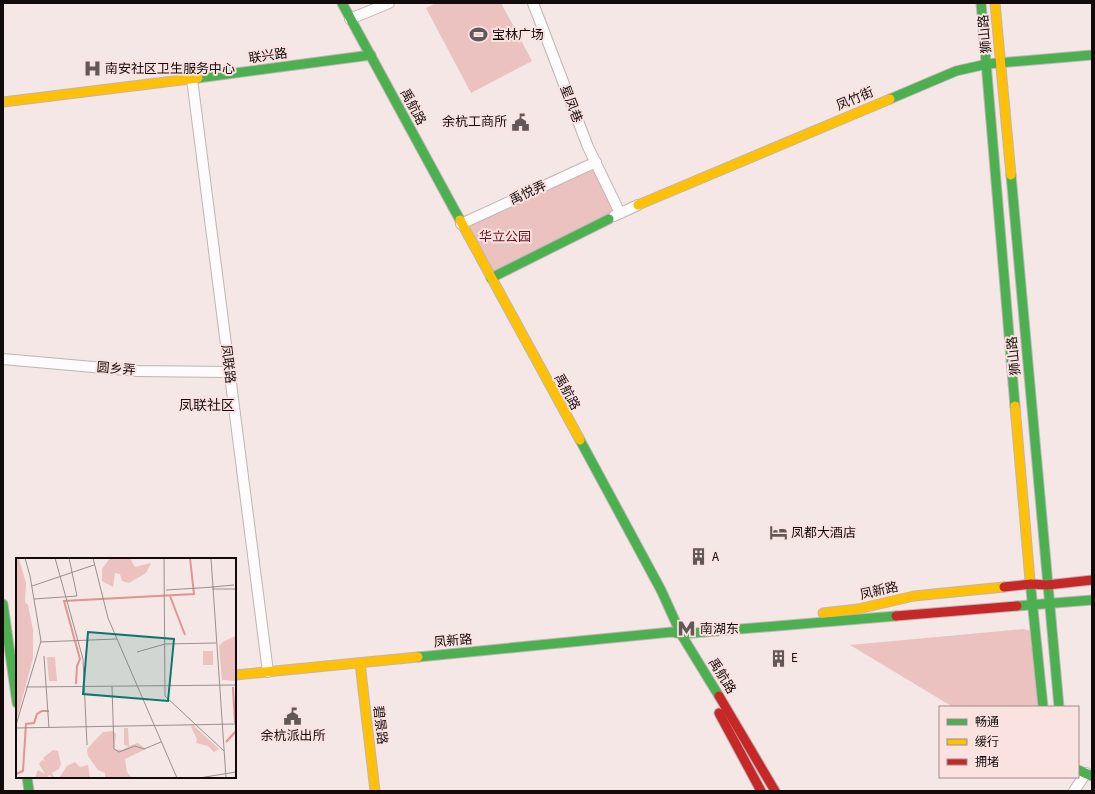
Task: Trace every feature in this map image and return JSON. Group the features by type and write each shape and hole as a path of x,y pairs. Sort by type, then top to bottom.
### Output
{"main road":[{"name":"禹航路","path":"334,3 367,56 461,224 661,590 677,631 761,791"},
{"name":"禹航路","path":"342,3 367,56 654,594 749,744 775,791"},
{"name":"狮山路","path":"980,3 987,64 1031,584 1043,706"},
{"name":"狮山路","path":"995,3 1059,706"},
{"name":"凤竹街","path":"638,205 956,71 987,64 1092,55"},
{"name":"联兴路","path":"3,102 367,56"},
{"path":"491,278 609,219"},
{"name":"凤新路","path":"236,675 677,631 858,609 914,596 1031,584 1047,585 1092,580"},
{"name":"凤新路","path":"677,631 1092,600"},
{"path":"3,604 15,698"},
{"name":"碧景路","path":"360,663 376,791"},
{"path":"27,778 29,791"}],"street":[{"path":"350,19 389,3"},
{"name":"星凤巷","path":"533,3 588,148 616,202 620,213"},
{"name":"凤联路","path":"192,79 268,672"},
{"name":"禹悦弄","path":"461,224 596,162"},
{"path":"609,219 638,205"},
{"name":"圆乡弄","path":"3,359 138,371 229,372"},
{"path":"1074,791 1085,773"}],"green space":[{"name":"宝林广场","path":"436,3 501,3 532,61 471,93 426,8"},
{"name":"华立公园","path":"593,170 619,210 493,272 466,226"},
{"path":"1023,629 1035,632 1043,706 951,706 850,645"}],"traffic: fast":[{"path":"342,3 460,220"},
{"path":"981,3 1015,406"},
{"path":"198,78 371,55"},
{"path":"890,99 956,71 987,64 1092,55"},
{"path":"1011,175 1059,706"},
{"path":"491,278 609,219"},
{"path":"580,440 661,590 681,634 719,696"},
{"path":"1030,580 1043,706"},
{"path":"1017,606 1092,600"},
{"path":"3,604 16,696"},
{"path":"418,657 672,632 681,634 896,616"},
{"path":"1079,770 1092,776"},
{"path":"27,778 29,791"}],"traffic: slow":[{"path":"995,3 1011,175"},
{"path":"3,102 198,78"},
{"path":"638,205 890,99"},
{"path":"460,220 580,440"},
{"path":"1015,406 1030,580"},
{"path":"823,613 858,609 914,596 1004,587"},
{"path":"236,675 418,657"},
{"path":"360,663 375,791"}],"traffic: jam":[{"path":"1004,587 1031,584 1047,585 1092,580"},
{"path":"896,616 1017,606"},
{"path":"719,696 775,791"},
{"path":"719,713 761,791"}],"place":[{"name":"宝林广场","path":"479,35"},
{"name":"南安社区卫生服务中心","path":"92,69"},
{"name":"余杭工商所","path":"520,122"},
{"name":"凤都大酒店","path":"778,533"},
{"name":"A","path":"699,557"},
{"name":"南湖东","path":"687,629"},
{"name":"E","path":"778,658"},
{"name":"余杭派出所","path":"293,717"}],"district":[{"name":"凤联社区","path":"207,406"}]}
